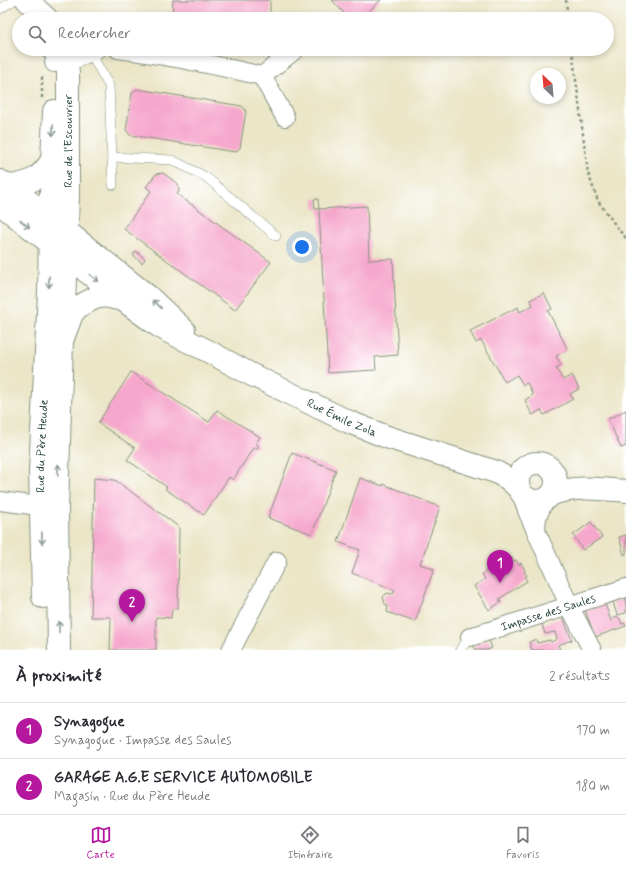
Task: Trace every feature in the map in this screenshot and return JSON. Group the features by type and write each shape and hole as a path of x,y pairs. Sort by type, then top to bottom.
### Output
{"main road":[{"path":"17,0 26,12"},
{"path":"27,0 40,12"},
{"name":"Rue de l'Escouvrier","path":"52,160 56,56"},
{"name":"Rue de l'Escouvrier","path":"57,56 68,119 62,241"},
{"path":"3,190 33,181 42,173 52,160"},
{"path":"52,160 59,179 62,241"},
{"path":"3,190 62,241"},
{"name":"Rue Émile Zola","path":"62,241 123,300 157,325 250,374 349,422 387,437 484,467 504,476 520,491"},
{"name":"Rue Émile Zola","path":"62,241 149,297 206,350"},
{"name":"Rue du Père Heude","path":"44,650 50,508 62,341 62,241"},
{"name":"Rue du Père Heude","path":"59,650 50,508 40,472 49,292 62,241"},
{"path":"62,341 72,314 77,308 96,298 104,296 123,300"},
{"path":"549,497 555,490 557,480 550,467 541,463 530,464 522,470 518,484 520,491 529,500 539,501 549,497 568,489 600,488 626,491"},
{"name":"Rue Émile Zola","path":"484,467 505,468 530,464"},
{"path":"553,471 571,480 600,488"}],"street":[{"path":"66,56 75,59 81,56"},
{"path":"162,56 262,76 285,117"},
{"path":"262,76 287,56"},
{"path":"520,491 528,513 536,528 569,605 592,650"},
{"path":"536,528 537,517 549,497"},
{"path":"0,501 50,508"},
{"path":"231,650 277,562"},
{"name":"Impasse des Saules","path":"465,644 569,605 626,588"}],"lane":[{"path":"0,9 14,0"},
{"path":"95,56 109,86 113,185"},
{"path":"112,157 172,160 206,177 276,236"}],"path":[{"path":"566,0 567,12"},
{"path":"573,56 588,173 598,200 626,238"}],"building":[{"path":"173,0 270,0 270,12 172,12"},
{"path":"332,0 381,0 368,12 343,12"},
{"path":"137,89 242,106 246,111 240,148 235,152 130,135 126,130 132,93"},
{"path":"163,173 178,184 179,191 177,194 271,262 235,310 124,229 151,191 146,187 156,174"},
{"path":"314,199 318,199 319,209 315,209"},
{"path":"367,206 369,260 393,259 398,355 375,357 376,370 328,373 319,209"},
{"path":"136,251 145,259 142,263 133,255"},
{"path":"544,293 552,309 548,311 568,350 556,356 561,365 556,368 563,380 572,375 579,389 570,394 573,399 548,413 544,415 541,410 532,415 525,400 533,395 527,383 523,385 517,375 505,382 481,340 476,343 470,331 518,307 520,312 533,305 530,300"},
{"path":"131,372 209,422 217,410 260,437 256,443 258,448 253,448 233,480 229,477 204,515 165,489 167,487 127,460 135,448 98,423"},
{"path":"626,410 626,446 621,448 608,419"},
{"path":"292,453 336,470 312,534 268,518"},
{"path":"94,478 115,480 179,527 178,609 172,609 171,618 156,617 156,650 110,650 111,617 91,617"},
{"path":"360,478 383,486 383,484 440,507 420,564 434,569 415,622 387,612 388,606 385,604 383,597 387,593 393,594 395,590 352,573 360,550 338,542"},
{"path":"591,522 602,537 583,550 573,535"},
{"path":"626,535 626,554 624,555 619,537"},
{"path":"512,558 514,561 516,560 519,565 521,563 527,576 525,577 527,581 499,599 501,602 489,610 474,586 485,579 482,574 491,567 493,570"},
{"path":"626,598 626,613 617,615 613,602"},
{"path":"605,604 611,621 613,620 612,619 618,617 622,624 624,623 626,626 595,637 585,610"},
{"path":"563,617 572,640 558,645 560,650 532,650 529,642 536,639 537,643 550,640 551,642 557,639 555,632 545,634 542,624"},
{"path":"489,640 492,648 487,650 476,650 473,645"}],"place":[{"name":"Synagogue","path":"500,583"},
{"name":"GARAGE A.G.E SERVICE AUTOMOBILE","path":"132,622"}]}
